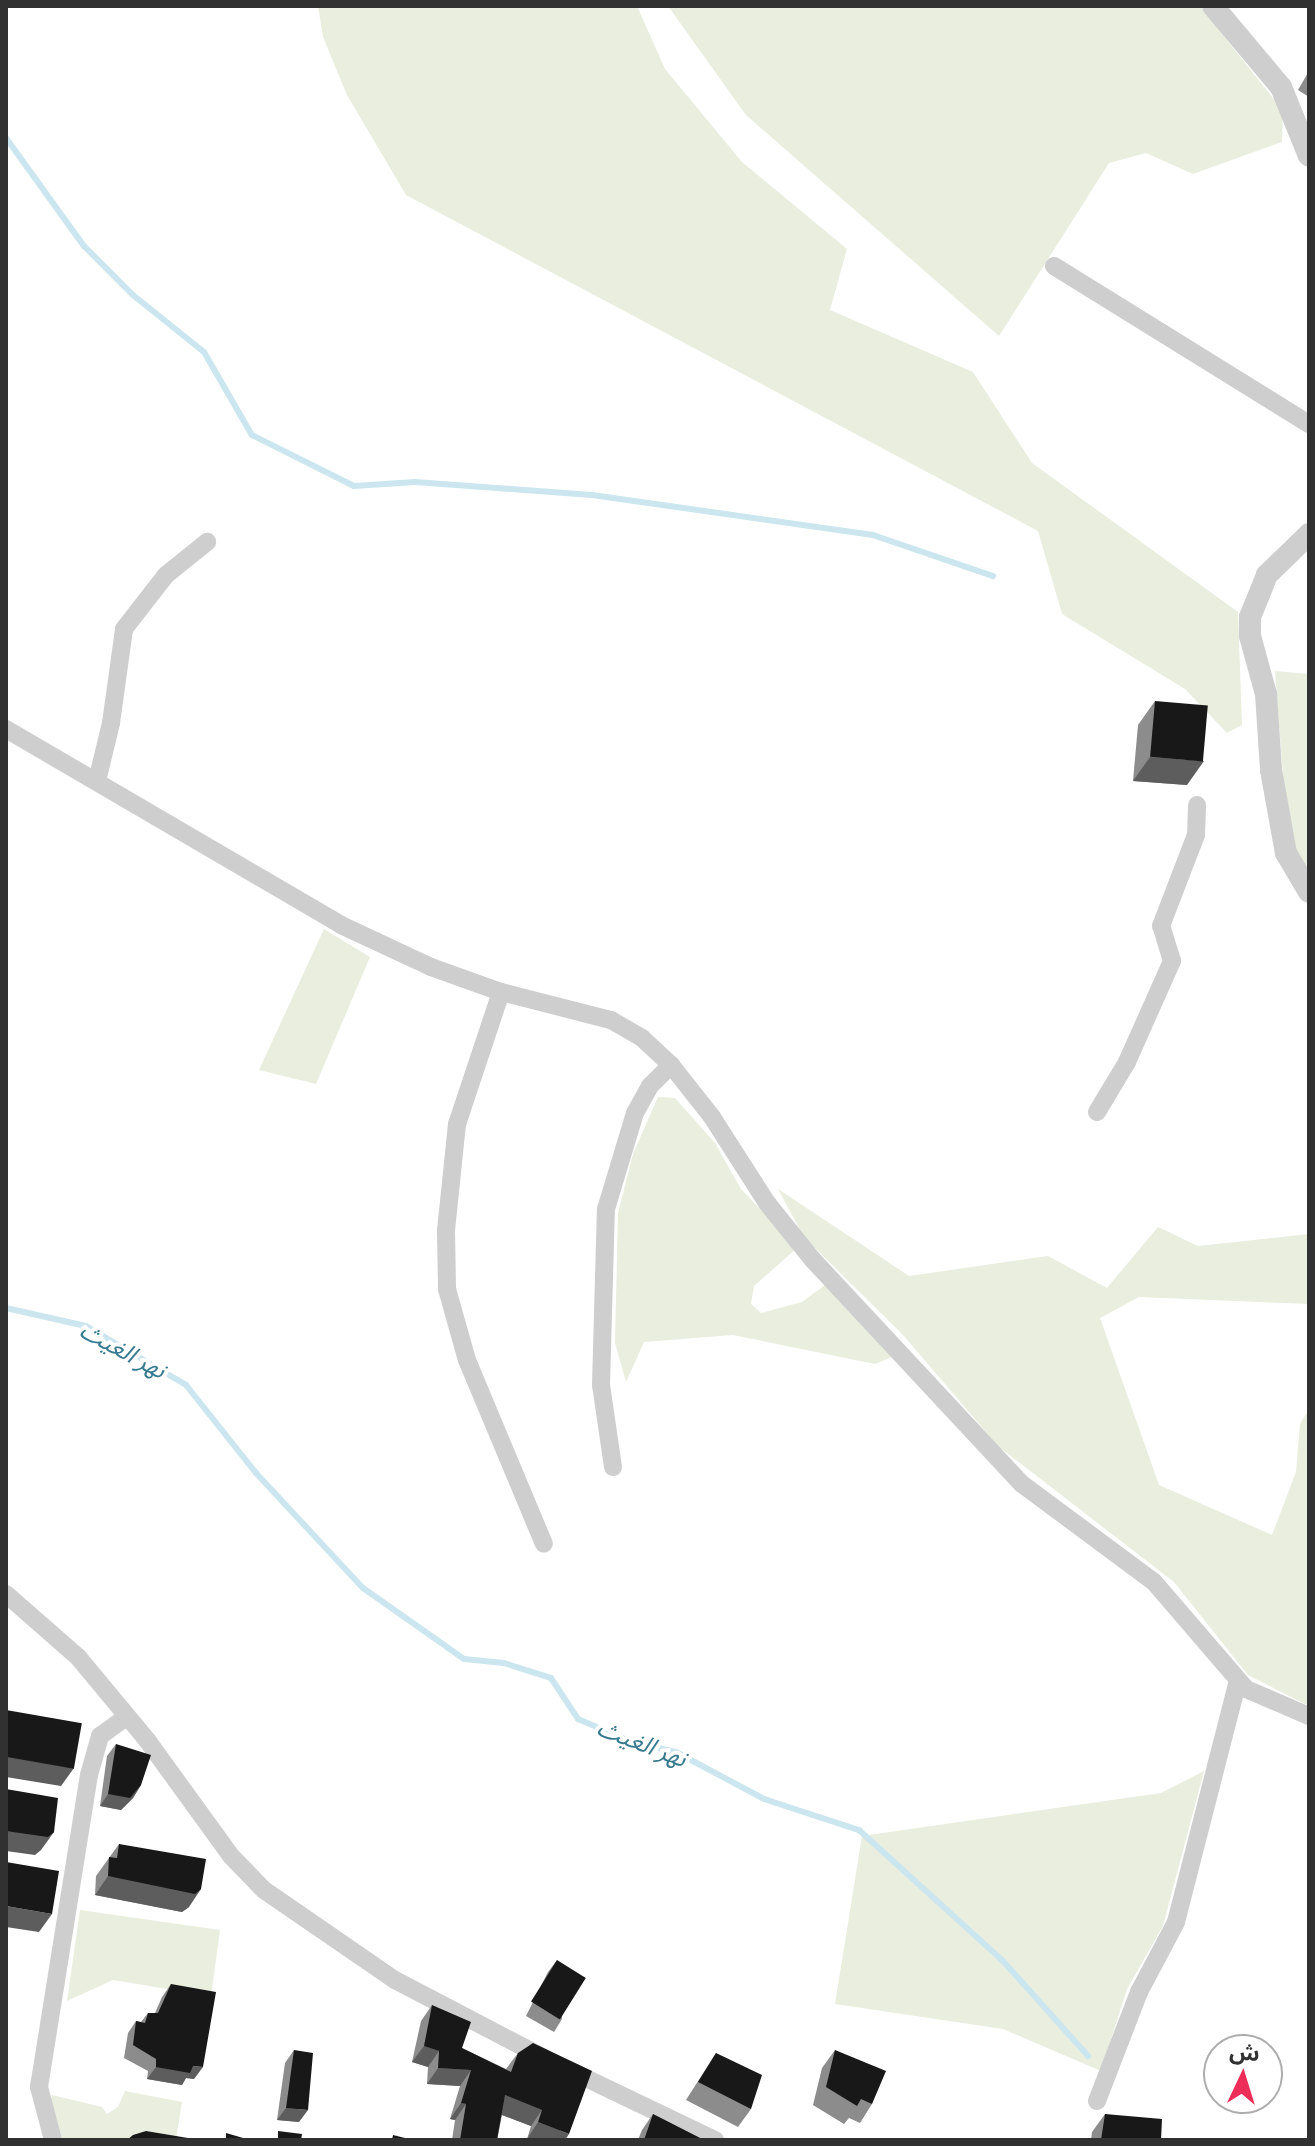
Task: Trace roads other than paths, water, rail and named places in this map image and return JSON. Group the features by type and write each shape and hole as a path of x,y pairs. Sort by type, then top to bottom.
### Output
{"street":[{"path":"1213,6 1263,61 1306,133 1309,156"},
{"path":"1054,266 1309,424"},
{"path":"1309,534 1267,575 1250,617 1250,636 1266,694 1271,770 1286,853 1309,892"},
{"path":"97,781 111,723 124,629 166,575 207,542"},
{"path":"6,729 341,925 501,992 611,1020 671,1065 813,1260 1022,1484 1154,1582 1238,1681 1309,1716"},
{"path":"1097,1112 1141,1034 1172,961 1161,926 1196,835 1197,805"},
{"path":"501,992 457,1124 446,1231 447,1289 467,1360 544,1544"},
{"path":"613,1467 601,1385 606,1209 635,1113 650,1086 671,1065"},
{"path":"6,1594 78,1657 231,1856 291,1910 408,1987 715,2140"},
{"path":"1097,2101 1139,1992 1176,1922 1238,1681"},
{"path":"53,2140 39,2087 89,1775 100,1736 126,1717"}],"waterway":[{"path":"6,138 84,246 133,295 204,352 252,435 354,486 415,482 592,495 873,535 993,576"},
{"name":"نهر الغيث","path":"6,1308 86,1326 186,1385 256,1473 363,1588 464,1659 504,1663 551,1678 578,1719 632,1742 676,1752 764,1799 859,1830 1002,1960 1088,2056"}]}
